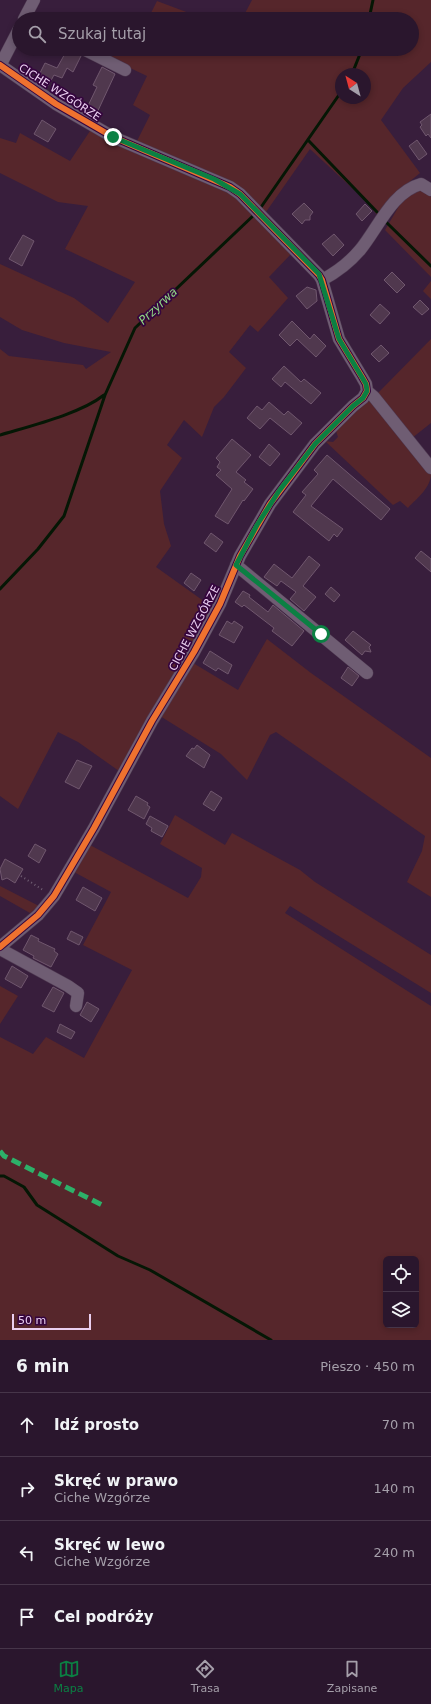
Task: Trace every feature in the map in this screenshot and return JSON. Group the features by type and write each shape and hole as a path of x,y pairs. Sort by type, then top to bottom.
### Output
{"street":[{"path":"28,12 34,0"},
{"path":"0,65 5,46 12,38"},
{"path":"97,56 125,70"},
{"name":"CICHE WZGÓRZE","path":"0,65 46,97 85,121 132,146 224,184 240,194 311,265 322,280 339,339 366,384 367,391 363,398 353,406 304,457 270,504 236,565 220,604 194,652 152,721 94,828 54,896 38,915 0,948"},
{"path":"322,280 340,270 352,259 361,249 384,216 410,187 421,184 431,190"},
{"path":"367,391 374,397 431,468"},
{"path":"236,565 366,673"},
{"path":"0,948 68,986 78,994 76,1006"}],"path":[{"path":"21,876 43,890"}],"shaded area":[{"path":"252,0 431,0 431,62 403,88 381,120 420,173 403,187 378,216 367,202 310,149 266,212 263,213 256,205 136,143 150,115 133,105 147,76 105,56 419,56 419,12 246,12"},
{"path":"157,1 186,12 152,12"},
{"path":"92,128 232,193 291,254 269,277 288,298 258,332 250,325 229,352 246,368 224,397 214,407 202,437 184,420 167,445 182,458 160,491 164,524 171,546 156,567 212,607 119,771 78,742 58,732 18,809 0,796 0,349 9,356 83,365 86,369 111,352 64,343 22,330 0,317 0,264 74,298 108,323 135,282 65,249 88,206 58,202 0,173 0,138 16,143 20,133 70,161"},
{"path":"418,188 425,191 431,197 431,277 385,230 405,196"},
{"path":"431,281 431,299 423,291"},
{"path":"431,339 431,423 412,438 378,393"},
{"path":"373,401 431,473 429,483 426,488 408,508 400,501 393,505 325,441 333,442 338,437 336,431 366,402"},
{"path":"267,639 311,673 431,758 431,897 407,882 422,851 425,836 276,732 270,735 247,780 221,754 160,716 193,663 238,690"},
{"path":"175,815 225,845 232,833 300,870 315,882 431,955 431,993 290,906 285,913 431,1006 431,1340 0,1340 0,1037 33,1054 46,1037 84,1058 132,970 83,945 111,892 74,872 90,845 188,898 201,877 202,868 160,844"},
{"path":"0,886 39,906 30,913 0,896"},
{"path":"0,986 18,996 0,1024"}],"building":[{"path":"64,56 81,56 73,72 67,68 62,78 54,75 48,86 44,83 43,86 36,81 45,63 57,68"},
{"path":"102,67 115,74 95,117 85,112 97,87 93,85"},
{"path":"431,114 431,138 428,134 426,136 420,127 422,125 420,122"},
{"path":"42,120 56,129 48,142 34,134"},
{"path":"417,140 427,154 419,160 409,146"},
{"path":"304,203 313,212 310,216 310,220 305,220 302,224 292,214"},
{"path":"365,204 372,211 362,221 356,214"},
{"path":"334,234 344,245 333,256 322,244"},
{"path":"23,235 34,241 22,266 9,259"},
{"path":"392,272 405,285 397,293 384,280"},
{"path":"307,287 316,290 317,301 307,309 296,296"},
{"path":"420,300 429,309 422,315 413,307"},
{"path":"380,304 390,313 380,324 370,315"},
{"path":"292,321 310,339 314,334 326,346 316,357 297,339 290,346 279,335"},
{"path":"381,345 389,353 379,362 371,354"},
{"path":"284,366 301,382 304,379 321,393 311,404 285,382 281,387 272,379"},
{"path":"269,402 284,415 288,411 302,423 291,435 270,418 260,429 247,418 257,406 262,410"},
{"path":"232,439 251,455 236,472 246,480 244,482 253,489 244,501 243,500 228,524 215,516 232,489 216,475 221,470 217,467 220,462 216,458"},
{"path":"269,444 280,454 270,466 259,457"},
{"path":"327,455 390,509 381,520 333,479 311,506 343,529 337,537 334,534 329,541 293,512 306,495 302,492 318,474 314,470"},
{"path":"211,533 223,542 216,552 204,543"},
{"path":"421,551 431,559 431,572 415,558"},
{"path":"309,556 320,565 303,586 316,597 304,611 290,599 296,592 281,581 277,586 264,577 274,564 292,578"},
{"path":"191,573 201,580 194,591 184,583"},
{"path":"331,587 340,595 334,602 325,594"},
{"path":"243,591 250,595 249,597 268,612 273,605 304,631 292,646 272,631 274,628 244,605 242,607 235,602"},
{"path":"227,621 232,624 234,621 243,627 234,643 219,635"},
{"path":"353,631 371,645 369,647 371,652 365,651 362,655 345,640"},
{"path":"210,651 232,665 228,674 218,668 216,671 203,663"},
{"path":"348,667 359,676 352,686 341,678"},
{"path":"197,745 210,755 204,768 186,756 192,748 194,749"},
{"path":"77,760 92,766 79,789 65,782"},
{"path":"211,791 222,798 214,811 203,804"},
{"path":"136,796 148,803 147,805 150,807 144,819 128,810"},
{"path":"150,816 168,826 162,837 151,831 152,828 146,824"},
{"path":"35,844 46,850 39,863 28,856"},
{"path":"5,859 23,869 15,883 7,878 2,880 0,869"},
{"path":"83,887 102,898 95,911 76,900"},
{"path":"71,931 83,937 79,945 67,939"},
{"path":"31,935 39,939 38,941 55,949 54,951 58,954 51,967 33,958 34,956 23,950"},
{"path":"12,966 28,976 21,988 5,979"},
{"path":"53,987 64,993 54,1012 42,1006"},
{"path":"87,1002 99,1009 91,1022 80,1015"},
{"path":"60,1024 75,1032 71,1039 57,1032"}],"waterway":[{"name":"Przyrwa","path":"370,12 373,0"},
{"name":"Przyrwa","path":"354,68 359,56"},
{"name":"Przyrwa","path":"259,210 335,101"},
{"path":"308,140 377,212"},
{"name":"Przyrwa","path":"0,589 38,549 64,516 105,395 135,328 255,214"},
{"path":"386,222 431,266"},
{"path":"0,435 68,414 94,402 104,395"},
{"path":"0,1176 4,1176 24,1187 37,1205 118,1256 150,1270 271,1340"}],"marked path":[{"path":"0,1151 4,1156 104,1206"}],"cycle path":[{"path":"0,65 56,104 113,137 230,187 240,194 319,275 322,280 339,339 366,384 367,391 363,398 315,444 270,504 240,556 220,604 194,652 152,721 94,828 54,896 38,915 0,947"}],"route":[{"path":"113,137 214,179 240,194 319,274 339,339 366,384 367,391 363,398 315,444 279,491 257,525 236,565 321,634"}]}
